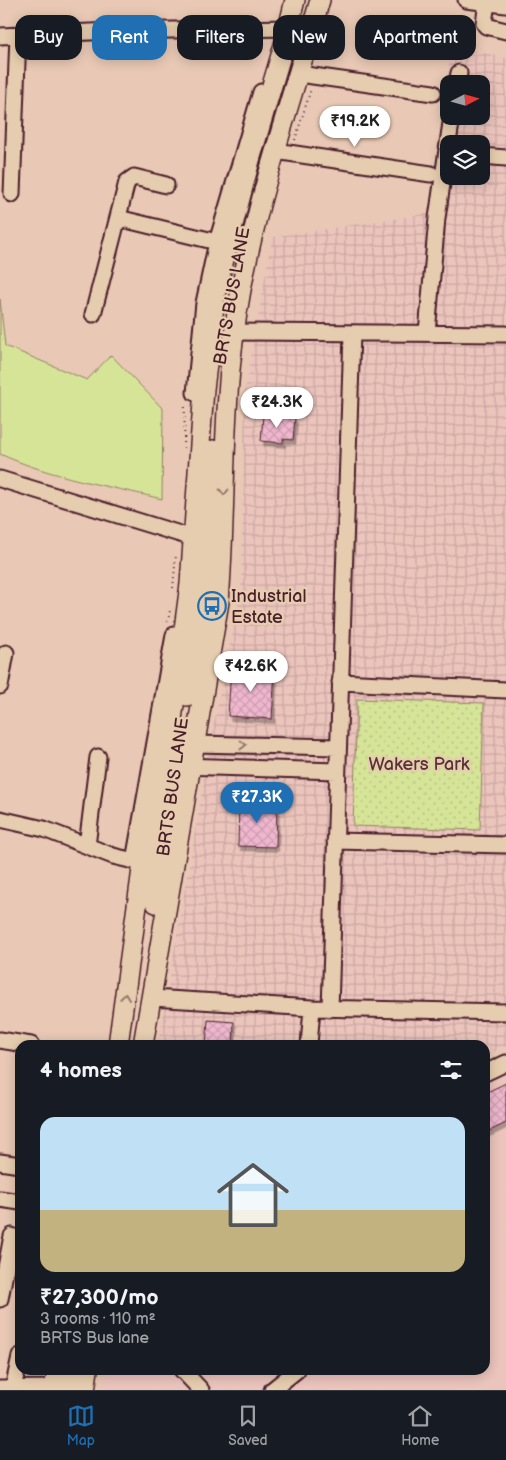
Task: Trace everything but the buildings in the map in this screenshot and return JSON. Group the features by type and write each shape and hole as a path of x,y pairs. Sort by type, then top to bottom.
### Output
{"main road":[{"path":"295,0 295,15"},
{"name":"BRTS BUS LANE","path":"302,15 308,0"},
{"path":"308,15 320,0"},
{"path":"144,1040 152,998 171,765 175,743 190,584 189,537 209,335 216,290 247,170 286,60"},
{"name":"BRTS BUS LANE","path":"175,743 202,603 210,502 214,414 230,286 240,236 288,60"},
{"path":"119,1040 143,862 171,765 175,743 220,602 226,405 234,332 250,242 299,74 298,60"},
{"name":"BRTS BUS LANE","path":"133,1040 171,765"}],"street":[{"path":"466,0 506,5"},
{"path":"487,3 484,23 486,26 506,31"},
{"path":"82,32 273,31"},
{"path":"0,36 15,35"},
{"path":"0,479 189,537 204,303 217,242 252,120 273,55"},
{"path":"12,194 7,148 16,60"},
{"path":"299,74 433,93"},
{"path":"275,151 431,174"},
{"path":"490,157 506,158"},
{"path":"93,314 130,178 134,177 166,185"},
{"path":"427,333 437,218 442,185"},
{"path":"118,218 217,242"},
{"path":"234,332 506,334"},
{"path":"330,1009 352,332"},
{"path":"0,686 6,653"},
{"path":"340,682 506,690"},
{"path":"175,743 338,747"},
{"path":"87,846 98,757"},
{"path":"0,820 44,828 113,856 134,861 171,765 337,771"},
{"path":"335,841 506,845"},
{"path":"152,998 330,1009 506,1012"},
{"path":"309,1040 312,1008"},
{"path":"0,1040 15,1042"},
{"path":"490,1071 506,1063"},
{"path":"0,1162 15,1164"},
{"path":"0,1199 15,1201"},
{"path":"0,1299 11,1236"},
{"path":"15,1369 7,1389 71,1380"},
{"path":"187,1375 201,1390"},
{"path":"272,1390 291,1375"}],"shaded area":[{"path":"476,51 506,58 506,1046 490,1054 490,1040 159,1040 212,733 241,591 245,391 272,237 431,213 440,137 440,185 490,185 490,135 440,135 441,125 490,125 490,75 447,75 449,60 476,60"},
{"path":"506,1074 506,1390 101,1390 106,1375 490,1375 490,1082"}],"green space":[{"path":"0,299 5,346 87,380 111,355 163,409 162,499 59,475 0,454"},
{"name":"Wakers Park","path":"357,699 484,703 480,830 353,826"}],"place":[{"name":"Industrial Estate","path":"212,606"}]}
